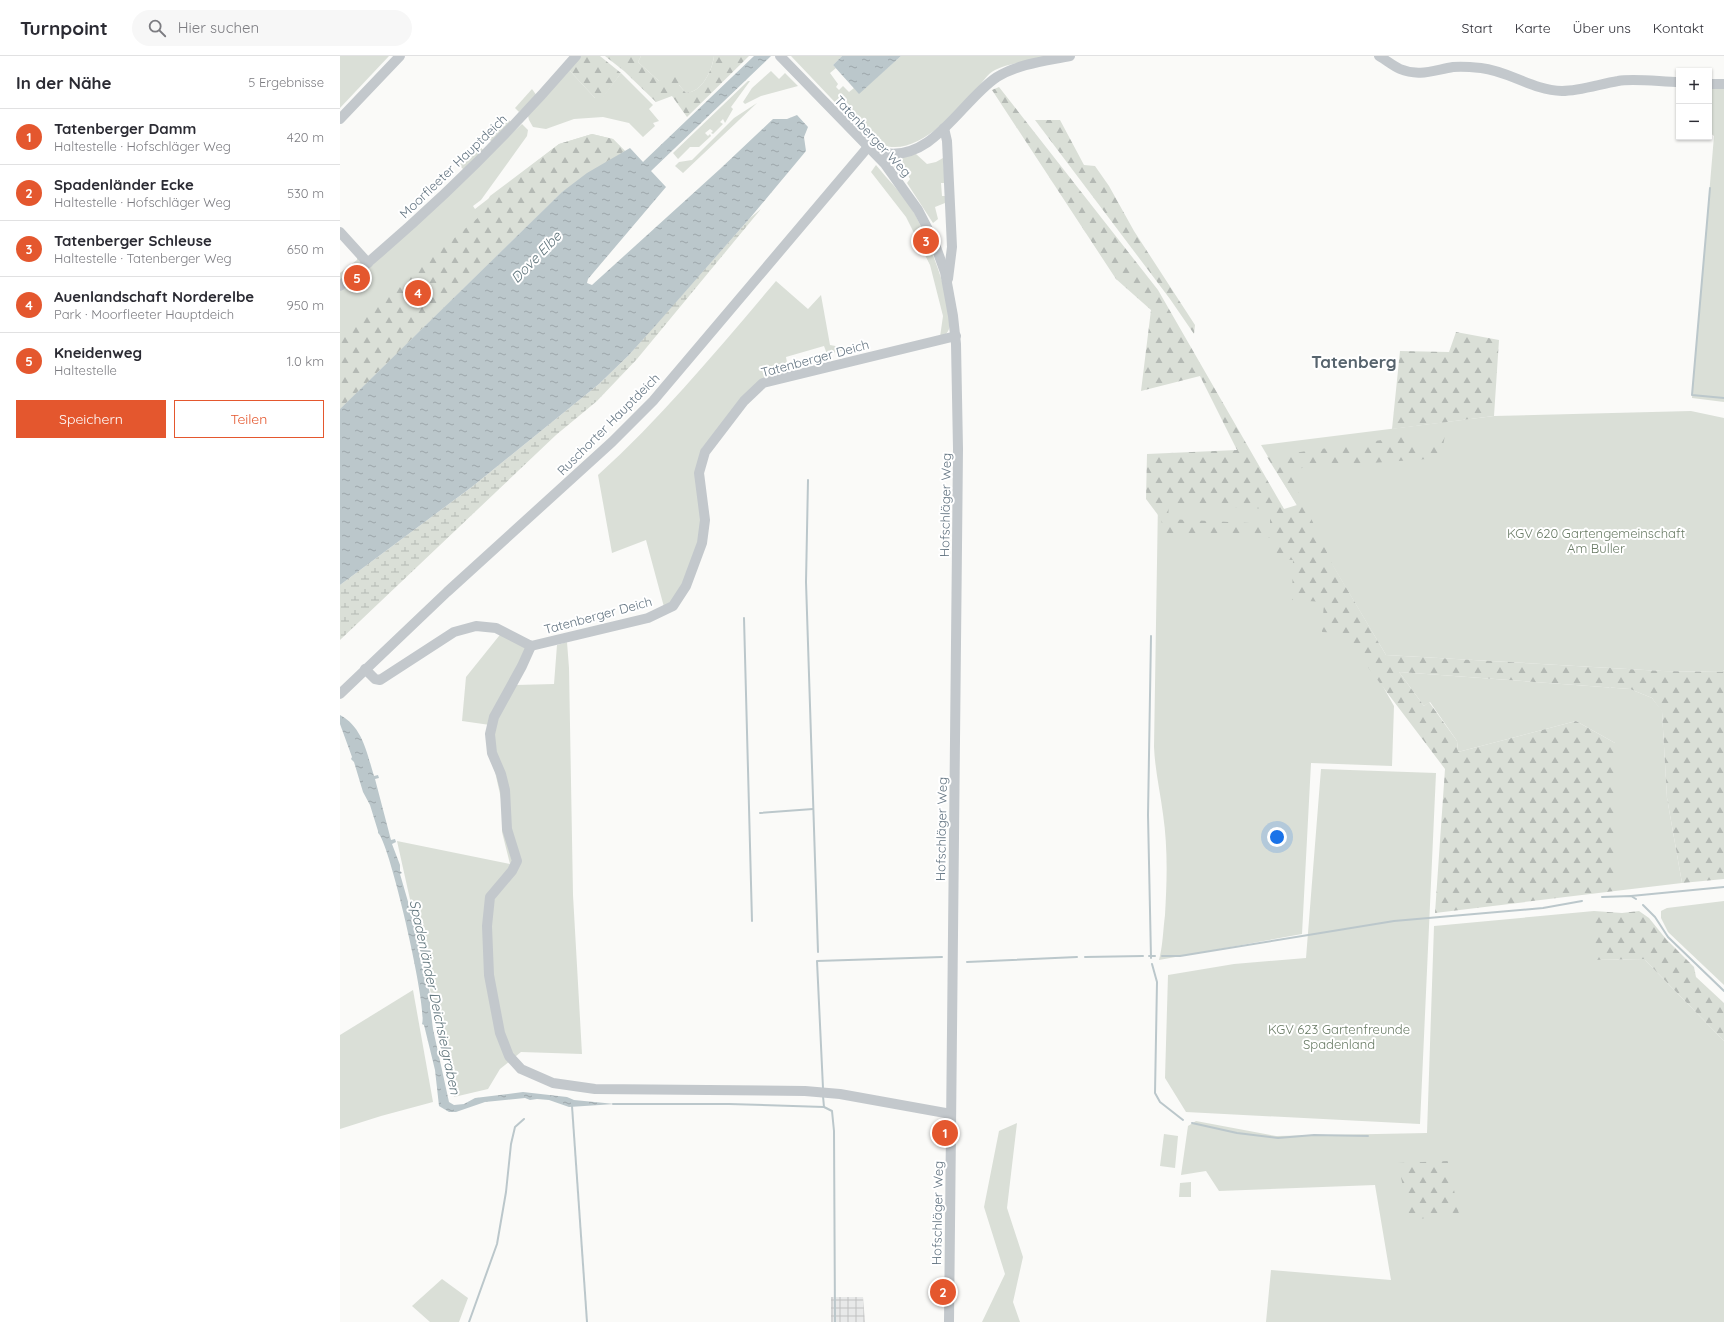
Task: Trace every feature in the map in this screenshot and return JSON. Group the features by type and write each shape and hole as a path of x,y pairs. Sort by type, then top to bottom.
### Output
{"street":[{"path":"340,119 400,56"},
{"name":"Moorfleeter Hauptdeich","path":"340,286 368,263 488,153 576,56"},
{"name":"Tatenberger Weg","path":"780,56 868,147 900,184 918,210 941,258 947,282 956,336"},
{"path":"868,147 885,153 917,149 927,143 944,128 987,85 1008,71 1023,66 1070,56"},
{"path":"1379,56 1400,69 1421,74 1453,67 1497,70 1537,87 1562,91 1620,80 1676,82"},
{"path":"1712,84 1724,84"},
{"path":"944,128 947,141 952,247 947,282"},
{"name":"Ruschorter Hauptdeich","path":"340,694 365,669 612,442 653,401 868,147"},
{"path":"340,232 368,263"},
{"name":"Tatenberger Deich","path":"365,669 374,679 380,680 454,632 476,626 496,628 531,646 648,618 673,606 686,586 702,543 705,520 699,473 705,452 744,401 763,383 956,336"},
{"name":"Hofschläger Weg","path":"949,1322 958,449 956,336"},
{"path":"531,646 522,666 494,717 490,734 492,753 501,774 505,790 507,829 517,861 512,871 490,897 487,926 489,975 500,1033 509,1056 521,1068 553,1083 595,1089 805,1091 833,1093 951,1114"}],"shaded area":[{"path":"831,1297 863,1297 865,1322 831,1322"}],"green space":[{"path":"340,56 389,56 340,108"},
{"path":"581,56 600,56 621,73 602,99 595,98 569,70"},
{"path":"605,56 641,56 638,62 659,81 671,75 677,76 679,85 686,93 697,89 705,80 711,68 714,56 749,56 687,117 672,96 656,102 624,71"},
{"path":"641,56 714,56 711,68 705,80 697,89 686,93 679,85 679,80 659,81 638,62"},
{"path":"791,56 842,56 833,65 836,68 830,73 838,84 836,87 839,90 843,86 849,92 854,88 859,93 901,56 1055,56 1016,63 995,70 987,76 976,90 941,125 927,136 913,143 898,147 883,145 868,137"},
{"path":"569,70 595,98 602,98 621,73 653,105 649,109 659,121 653,123 655,126 643,137 629,123 603,117 574,119 546,129 533,127 528,116"},
{"path":"771,71 779,79 785,73 798,86 761,96 745,104 743,102 752,88"},
{"path":"748,81 750,81 731,107 733,109 725,123 723,119 720,122 723,124 713,134 711,133 713,131 710,129 705,133 708,136 710,134 711,136 699,147 690,147 678,159 673,153"},
{"path":"999,87 1158,290 1284,509 1297,505 1267,457 1402,437 1419,446 1423,446 1436,440 1436,434 1445,435 1441,458 1302,468 1297,469 1294,474 1295,484 1334,567 1386,655 1662,671 1722,672 1724,670 1724,879 1682,883 1667,798 1662,712 1652,698 1630,689 1399,672 1424,706 1429,702 1457,741 1458,752 1576,721 1615,743 1615,891 1435,913 1445,769 1342,633 1322,632 1324,602 1292,600 1293,560 1276,559 1277,538 1164,533 1161,519 1146,499 1147,454 1237,450 1200,376 1141,391 1151,310 1116,279 992,90","holes":["1169,504 1270,509 1270,524 1168,519"]},
{"path":"1712,87 1724,88 1724,402 1692,398 1714,136 1712,134"},
{"path":"532,89 537,96 519,112 515,108"},
{"path":"757,103 683,173 675,166 679,162 692,160 734,118"},
{"path":"506,118 511,122 492,142 487,137"},
{"path":"1035,120 1060,120 1084,165 1095,166 1109,186 1134,231 1195,325 1194,334 1170,299"},
{"path":"522,124 528,130 527,136 481,200 473,206 475,209 559,144 592,134 613,139 625,151 562,192 340,409 340,291"},
{"path":"592,134 613,139 625,151 587,173 562,192 340,409 340,335 480,216 490,196 559,144"},
{"path":"479,145 483,150 464,170 459,165"},
{"path":"916,154 927,164 936,162 943,158 945,183 941,183 942,196 945,196 945,203 935,207 938,219 933,223 907,183 910,179 906,172 901,175 889,161 895,157"},
{"path":"876,165 913,211 932,252 944,287 950,318 949,329 941,337 943,316 930,265 906,217 871,172"},
{"path":"761,209 637,359 597,401 556,435 340,640 340,585 473,486 599,384 628,356 750,218"},
{"path":"357,255 362,263 340,282 340,273 357,260"},
{"path":"776,281 808,309 821,295 830,345 851,349 827,354 824,346 786,357 789,374 763,381 702,448 701,521 699,543 684,583 670,605 664,607 646,540 612,553 598,475 668,405"},
{"path":"1456,332 1499,340 1494,416 1392,429 1400,351 1449,352"},
{"name":"KGV 620 Gartengemeinschaft Am Buller","path":"1691,411 1724,418 1724,670 1722,672 1662,671 1386,655 1261,445 1494,416"},
{"path":"1158,501 1282,506 1394,706 1392,766 1311,763 1302,934 1159,960 1165,915 1167,864 1165,827 1156,772 1154,747"},
{"path":"503,631 532,641 516,685 554,684 557,645 567,642 569,668 573,895 582,1054 521,1052 500,1069 488,1089 454,1097 397,841 510,864 502,832 502,803 487,736 490,725 462,721 466,677"},
{"path":"1399,672 1630,689 1652,698 1662,711 1667,798 1682,883 1615,891 1615,743 1576,721 1458,752 1457,741 1430,702 1424,706"},
{"name":"KGV 623 Gartenfreunde Spadenland","path":"1321,769 1436,773 1420,1124 1186,1112 1165,1078 1168,975 1234,964 1306,958"},
{"path":"1724,901 1724,985 1668,932 1661,918 1661,911 1667,908"},
{"path":"1594,911 1594,960 1644,959 1724,1041 1724,1322 1266,1322 1271,1270 1391,1280 1375,1185 1219,1191 1206,1171 1181,1175 1188,1126 1196,1121 1276,1136 1427,1133 1434,926"},
{"path":"1594,911 1622,913 1639,911 1649,918 1666,939 1694,967 1696,977 1724,1003 1724,1041 1644,959 1594,960"},
{"path":"413,990 433,1102 340,1129 340,1035"},
{"path":"1017,1123 1007,1208 1023,1257 1013,1302 1020,1322 982,1322 1005,1274 984,1207 999,1131"},
{"path":"1164,1134 1178,1136 1175,1168 1160,1166"},
{"path":"1448,1161 1459,1214 1410,1220 1398,1163"},
{"path":"1191,1182 1191,1197 1179,1197 1180,1183"},
{"path":"442,1279 468,1298 459,1322 430,1322 412,1306"}],"water":[{"name":"Dove Elbe","path":"754,56 771,56 651,171 666,187 588,279 587,283 592,285 773,119 787,119 797,115 808,127 804,137 806,151 750,218 656,325 628,356 599,384 473,486 340,585 340,409 562,192 587,173 630,148 643,162"},
{"path":"842,56 901,56 859,94 833,65"},
{"path":"340,715 354,726 359,734 366,750 374,776 378,775 379,778 375,779 391,840 395,839 396,842 392,844 400,865 400,871 402,873 400,874 411,912 430,994 433,1029 449,1102 454,1105 464,1104 475,1098 523,1092 567,1097 574,1100 615,1104 569,1107 549,1100 530,1100 525,1098 485,1102 456,1112 449,1112 439,1106 435,1070 424,1025 422,1024 422,1011 414,958 398,892 370,805 363,792 354,762 351,759 352,757 340,724"}],"waterway":[{"path":"1710,188 1692,395 1724,398"},
{"path":"808,480 806,582 818,952"},
{"path":"744,618 752,921"},
{"path":"1151,636 1148,815 1151,958"},
{"path":"760,813 813,809"},
{"path":"1631,896 1724,887"},
{"path":"1602,897 1631,896 1636,899"},
{"path":"1162,956 1180,956 1394,921 1543,908 1582,901"},
{"path":"1643,905 1655,917 1668,937 1724,991"},
{"path":"1085,957 1143,956"},
{"path":"1149,956 1155,956"},
{"path":"823,1088 817,961 942,957"},
{"path":"967,962 1077,957"},
{"path":"1152,964 1157,982 1155,1093 1160,1102 1183,1120"},
{"path":"823,1096 824,1107 832,1111 834,1131 835,1322"},
{"name":"Spadenländer Deichsielgraben","path":"613,1104 729,1104 824,1107"},
{"path":"572,1106 587,1322"},
{"path":"469,1322 497,1244 506,1192 511,1144 515,1127 524,1119"},
{"path":"1192,1123 1237,1133 1278,1138 1314,1135 1368,1136"}],"place":[{"name":"Tatenberger Schleuse","path":"926,241"},
{"name":"Kneidenweg","path":"357,278"},
{"name":"Auenlandschaft Norderelbe","path":"418,293"},
{"name":"Tatenberger Damm","path":"945,1133"},
{"name":"Spadenländer Ecke","path":"943,1292"}],"district":[{"name":"Tatenberg","path":"1354,362"}]}
